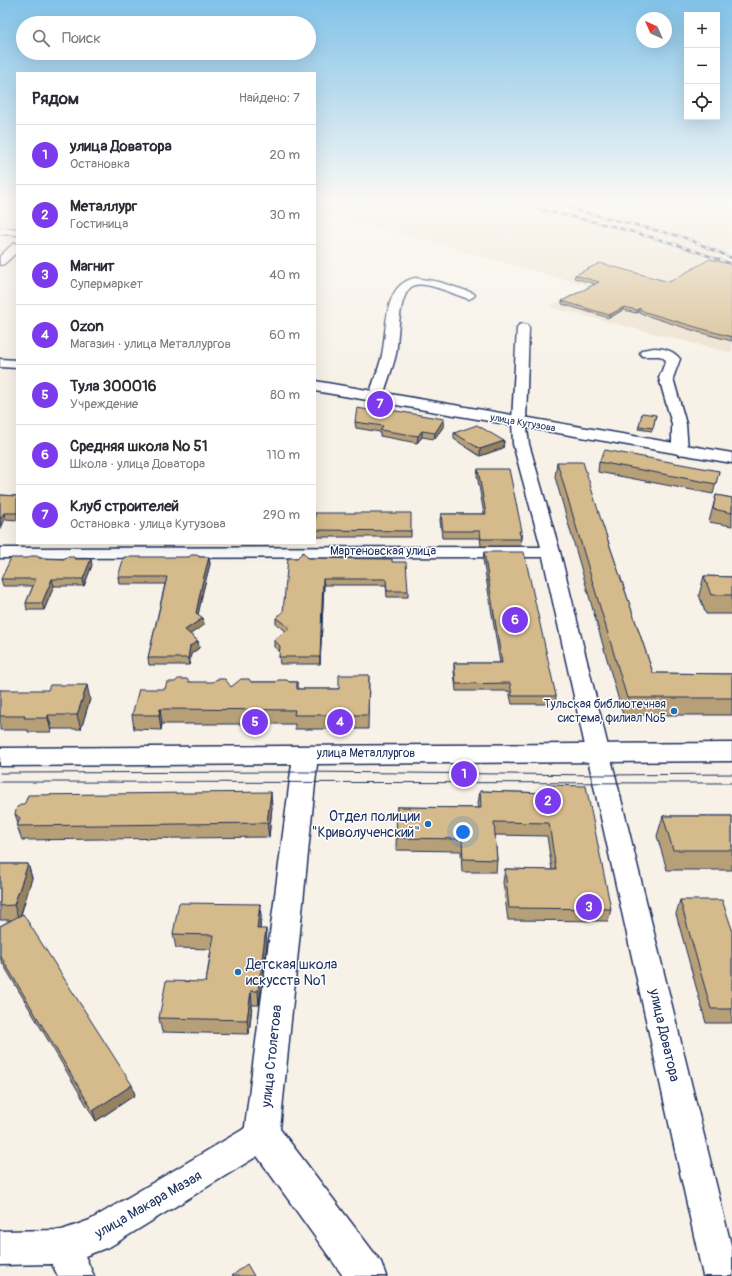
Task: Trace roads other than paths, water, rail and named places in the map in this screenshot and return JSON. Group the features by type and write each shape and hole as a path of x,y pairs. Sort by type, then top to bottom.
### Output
{"main road":[{"path":"0,363 16,364"},
{"name":"улица Кутузова","path":"316,386 732,458"},
{"name":"улица Металлургов","path":"0,757 732,752"},
{"name":"улица Столетова","path":"262,1134 306,754"},
{"path":"262,1134 367,1276"}],"street":[{"path":"376,396 389,354 393,322 399,297 404,287 410,283 423,282 469,295"},
{"name":"улица Доватора","path":"523,328 519,421 521,444 550,552 595,737 721,1276"},
{"path":"647,353 661,352 668,354 673,359 666,378 679,424 680,450"},
{"name":"Мартеновская улица","path":"0,553 550,552"},
{"name":"улица Макара Мазая","path":"0,1248 69,1262 99,1234 253,1141 262,1134"}],"tram line":[{"path":"0,773 303,772 604,775 732,774"},
{"path":"0,782 732,783"}],"railway":[{"path":"725,262 732,264"}],"place":[{"name":"Клуб строителей","path":"380,404"},
{"name":"Средняя школа № 51","path":"515,620"},
{"name":"Тульская библиотечная система, филиал №5","path":"674,711"},
{"name":"Тула 300016","path":"255,722"},
{"name":"Ozon","path":"340,722"},
{"name":"улица Доватора","path":"464,774"},
{"name":"Металлург","path":"548,801"},
{"name":"Отдел полиции \"Криволученский\"","path":"428,824"},
{"name":"Магнит","path":"589,907"},
{"name":"Детская школа искусств №1","path":"238,972"}]}
